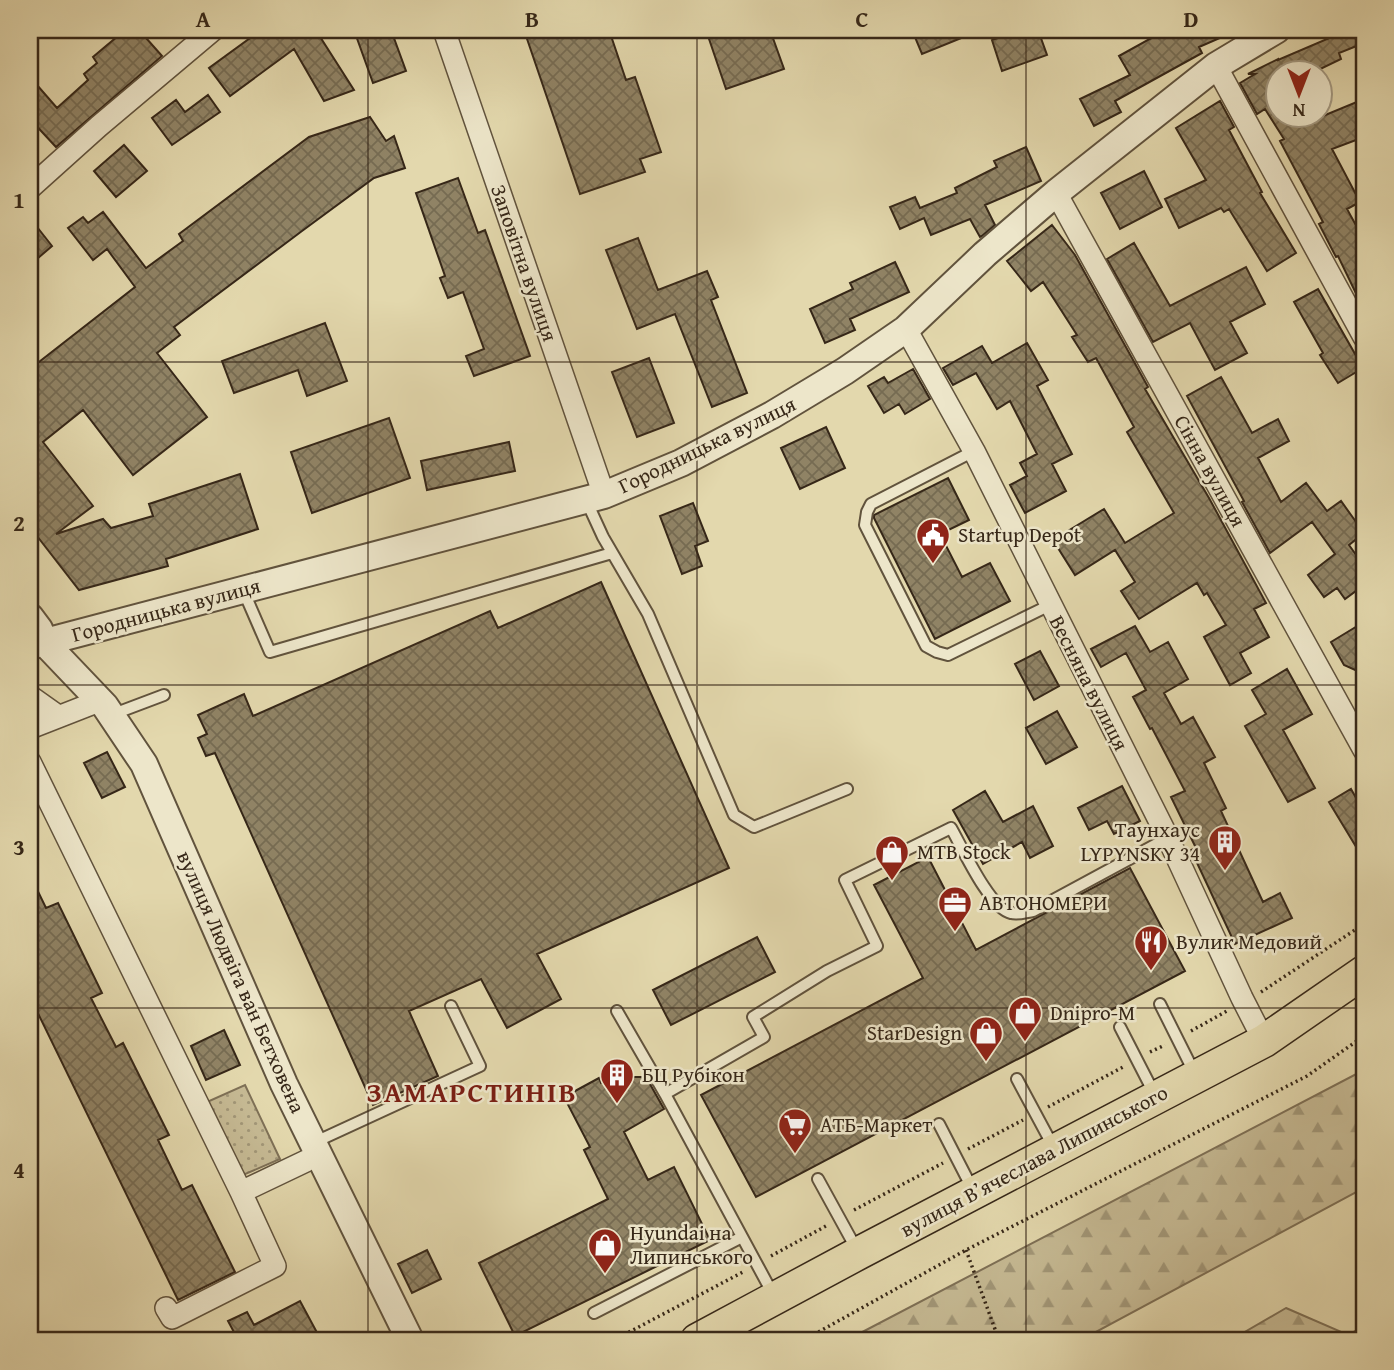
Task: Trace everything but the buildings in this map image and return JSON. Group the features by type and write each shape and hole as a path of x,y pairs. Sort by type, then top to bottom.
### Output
{"main road":[{"name":"вулиця Вʼячеслава Липинського","path":"697,1340 1264,1041 1364,972"}],"street":[{"path":"30,188 214,30"},
{"name":"Заповітна вулиця","path":"444,30 595,498"},
{"name":"Городницька вулиця","path":"37,644 595,498 681,463 772,415 845,371 906,328 985,254 1056,193 1216,66 1276,30"},
{"path":"1216,66 1364,337"},
{"name":"Сінна вулиця","path":"1056,193 1364,750"},
{"name":"Весняна вулиця","path":"906,328 974,451 1168,838 1236,966 1245,1002 1264,1041"},
{"name":"вулиця Людвіга ван Бетховена","path":"30,617 39,629 37,644 105,708 144,764 284,1084 310,1152 410,1340"},
{"path":"30,698 58,716"},
{"path":"30,728 58,716 105,708"},
{"path":"30,762 280,1277 251,1291"},
{"path":"241,1192 310,1152"},
{"path":"166,1308 172,1318 211,1292 275,1266"}],"lane":[{"path":"974,451 871,504 865,525 926,646 937,652 948,655 1050,605"},
{"path":"595,498 603,537 648,614 734,815 754,827 847,789"},
{"path":"243,590 270,652 612,553"},
{"path":"105,708 164,695"},
{"path":"665,1094 764,1037 752,1017 827,971 877,946 845,880 951,828 990,897 1009,913 1019,914 1033,911 1168,838"},
{"path":"1160,1004 1196,1077"},
{"path":"310,1152 480,1066 451,1006"},
{"path":"617,1011 665,1094 775,1299"},
{"path":"1120,1027 1157,1097"},
{"path":"1017,1079 1055,1150"},
{"path":"939,1124 975,1192"},
{"path":"818,1179 859,1253"},
{"path":"594,1313 742,1237"}],"path":[{"path":"614,1340 1245,1002 1364,924"},
{"path":"804,1340 966,1250 1307,1076 1364,1036"},
{"path":"966,1250 999,1340"}],"green space":[{"path":"1364,1070 1364,1188 1081,1340 847,1340"},
{"path":"245,1085 280,1159 243,1175 207,1102"},
{"path":"1286,1308 1348,1335 1364,1326 1364,1340 1231,1340"}],"place":[{"name":"Startup Depot","path":"933,565"},
{"name":"Таунхаус LYPYNSKY 34","path":"1225,872"},
{"name":"MTB Stock","path":"892,882"},
{"name":"АВТОНОМЕРИ","path":"955,933"},
{"name":"Вулик Медовий","path":"1151,972"},
{"name":"Dnipro-M","path":"1025,1043"},
{"name":"StarDesign","path":"986,1063"},
{"name":"БЦ Рубікон","path":"617,1105"},
{"name":"АТБ-Маркет","path":"795,1155"},
{"name":"Hyundai на Липинського","path":"605,1275"}],"district":[{"name":"ЗАМАРСТИНІВ","path":"472,1092"}]}
